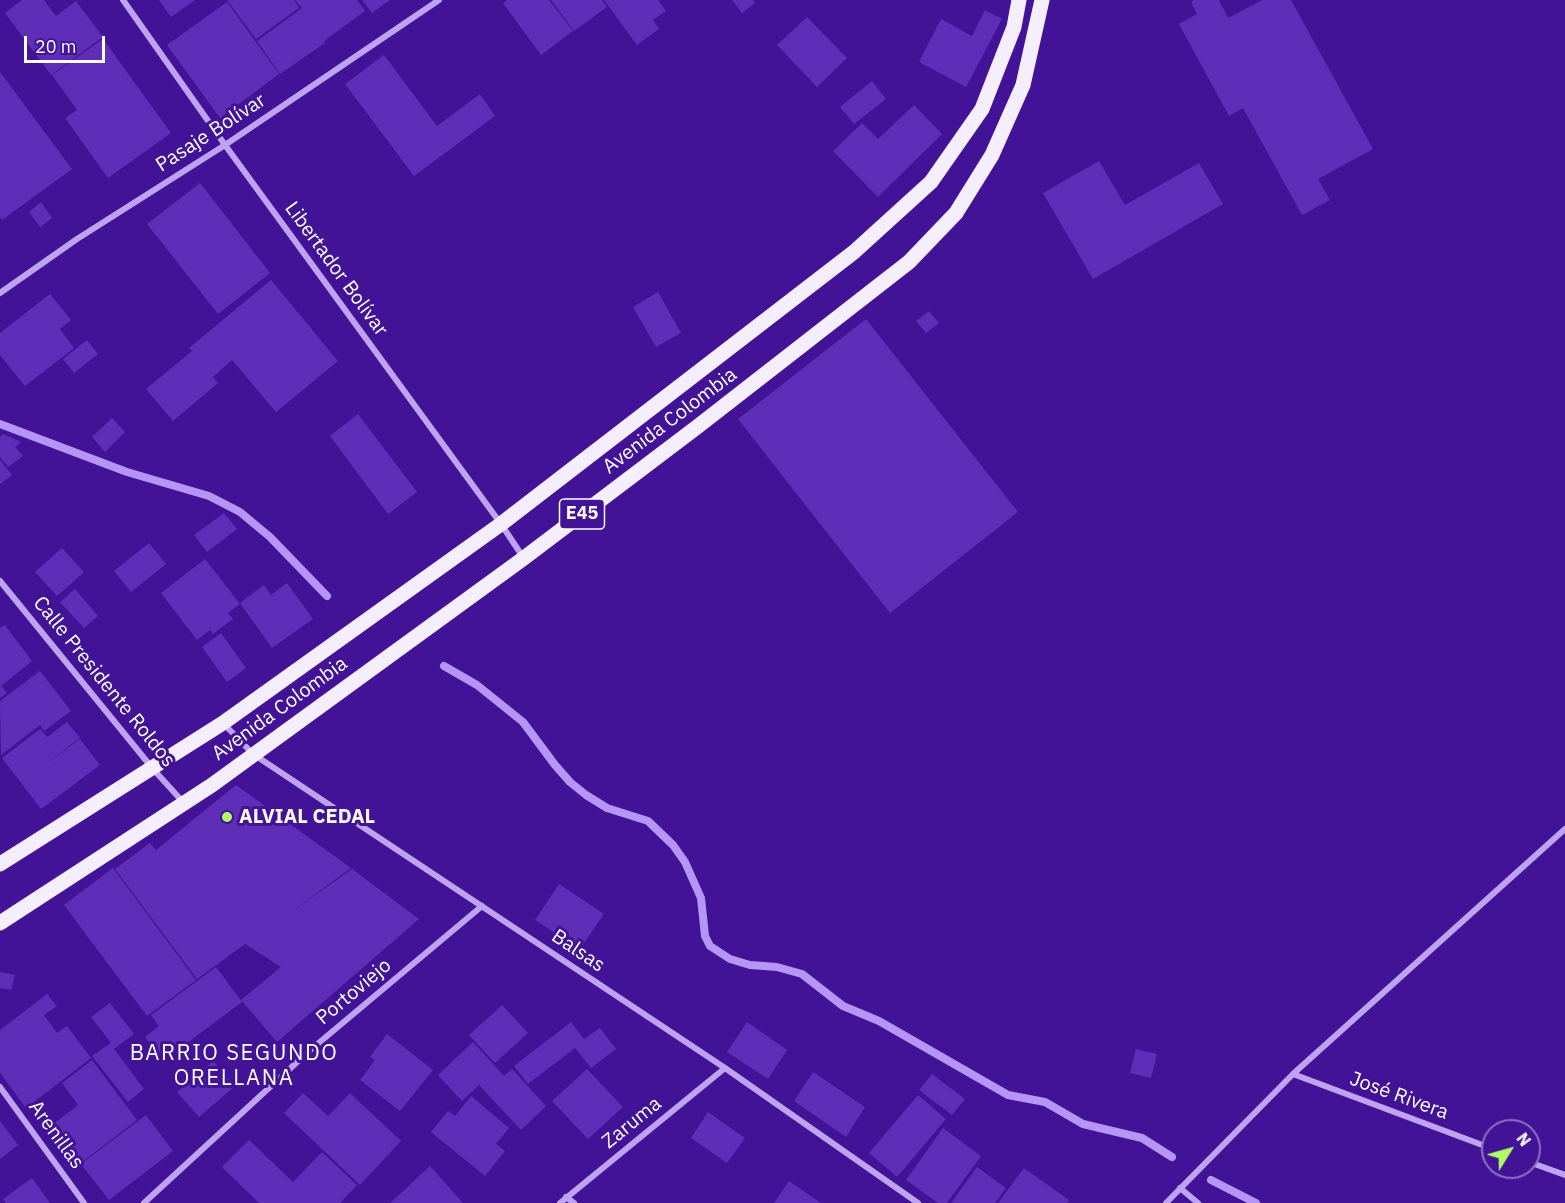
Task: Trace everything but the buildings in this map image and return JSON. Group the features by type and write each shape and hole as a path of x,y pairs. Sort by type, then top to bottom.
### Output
{"main road":[{"name":"Avenida Colombia","path":"0,864 223,723 501,524 854,252 931,182 982,109 1014,27 1019,0"},
{"name":"Avenida Colombia","path":"0,923 184,803 524,558 909,262 956,213 992,155 1023,85 1042,0"}],"street":[{"name":"Libertador Bolívar","path":"123,0 524,558"},
{"name":"Pasaje Bolívar","path":"0,293 77,239 225,145 439,0"},
{"name":"Calle Presidente Roldos","path":"0,581 184,803"},
{"name":"Balsas","path":"223,723 253,754 725,1068 918,1203"},
{"path":"1166,1203 1293,1074 1565,829"},
{"name":"Portoviejo","path":"144,1203 308,1052 482,906"},
{"name":"Zaruma","path":"560,1203 725,1068"},
{"name":"José Rivera","path":"1293,1074 1481,1144"},
{"name":"Arenillas","path":"0,1087 84,1203"},
{"path":"1541,1166 1565,1175"},
{"path":"1180,1188 1198,1203"},
{"path":"566,1197 574,1203"}],"waterway":[{"path":"0,424 127,472 209,496 240,512 270,537 327,596"},
{"path":"444,666 477,685 523,722 555,765 586,795 607,808 648,821 673,845 685,862 701,898 705,936 710,946 730,959 802,974 843,1006 879,1021 1008,1095 1045,1102 1083,1124 1142,1138 1172,1157"},
{"path":"1211,1180 1256,1203"}],"place":[{"name":"ALVIAL CEDAL","path":"227,817"}],"district":[{"name":"BARRIO SEGUNDO ORELLANA","path":"234,1066"}]}
